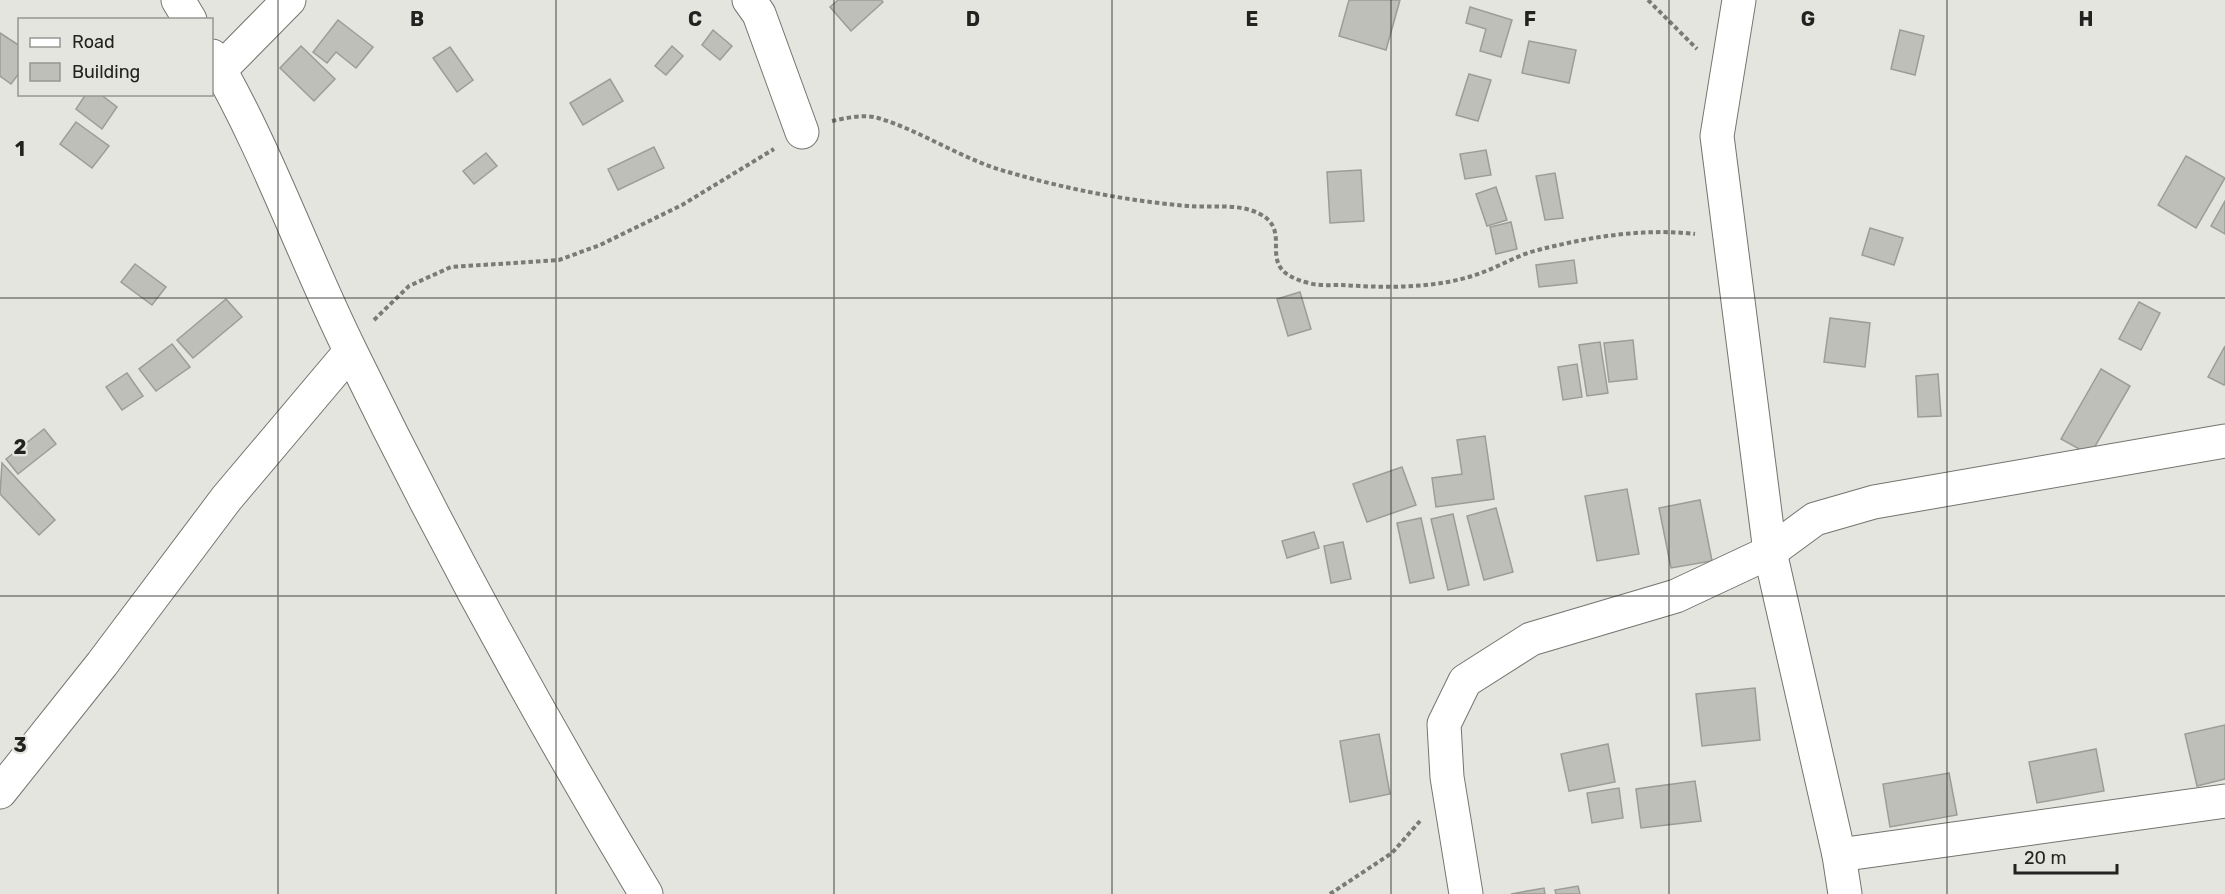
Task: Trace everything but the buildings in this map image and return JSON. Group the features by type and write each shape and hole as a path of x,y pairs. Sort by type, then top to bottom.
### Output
{"street":[{"path":"178,0 189,18"},
{"path":"289,0 216,63 350,352 475,597 646,894"},
{"path":"749,0 763,25 802,132"},
{"path":"1739,0 1717,136 1770,552 1839,855 1845,894"},
{"path":"0,792 102,664 226,499 350,352"},
{"path":"1466,894 1447,777 1444,724 1465,681 1531,639 1676,596 1770,552 1815,519 1874,502 2225,441"},
{"path":"1839,855 2225,801"}],"path":[{"path":"1648,0 1727,80"},
{"path":"350,352 382,310 408,286 451,267 559,260 600,245 682,205 802,132 851,117 877,118 1008,172 1110,196 1189,206 1227,206 1257,213 1270,223 1277,233 1276,263 1285,275 1311,284 1390,288 1440,282 1479,274 1534,251 1602,235 1682,232 1730,238"},
{"path":"1330,894 1392,854 1422,819 1447,777"}]}
